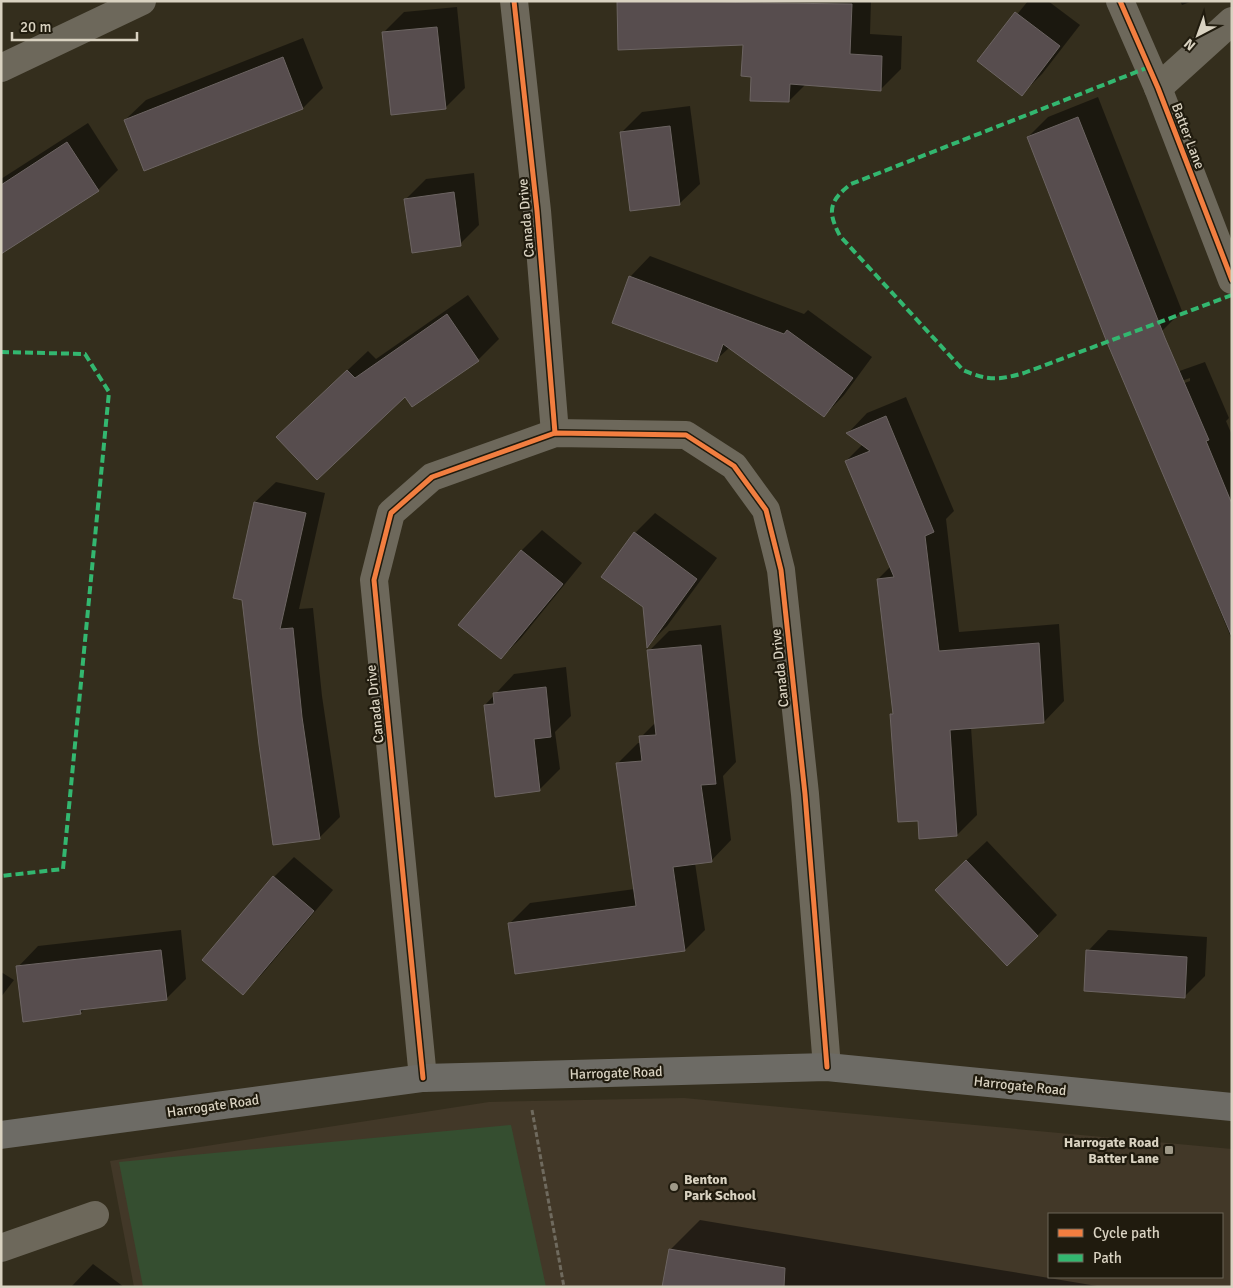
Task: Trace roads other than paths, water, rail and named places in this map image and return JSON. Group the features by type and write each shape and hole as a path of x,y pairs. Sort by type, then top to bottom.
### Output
{"main road":[{"name":"Harrogate Road","path":"1,1135 423,1078 827,1067 1232,1107"}],"street":[{"path":"1,68 142,1"},
{"name":"Canada Drive","path":"514,1 537,211 555,433"},
{"name":"Batter Lane","path":"1120,1 1158,88 1232,280"},
{"path":"1158,88 1232,21"},
{"name":"Canada Drive","path":"423,1078 374,580 391,513 432,477 555,433 686,435 734,466 766,510 781,570 805,794 827,1067"},
{"path":"1,1248 95,1215"}],"place":[{"name":"Harrogate Road Batter Lane","path":"1169,1150"},
{"name":"Benton Park School","path":"674,1187"}]}
